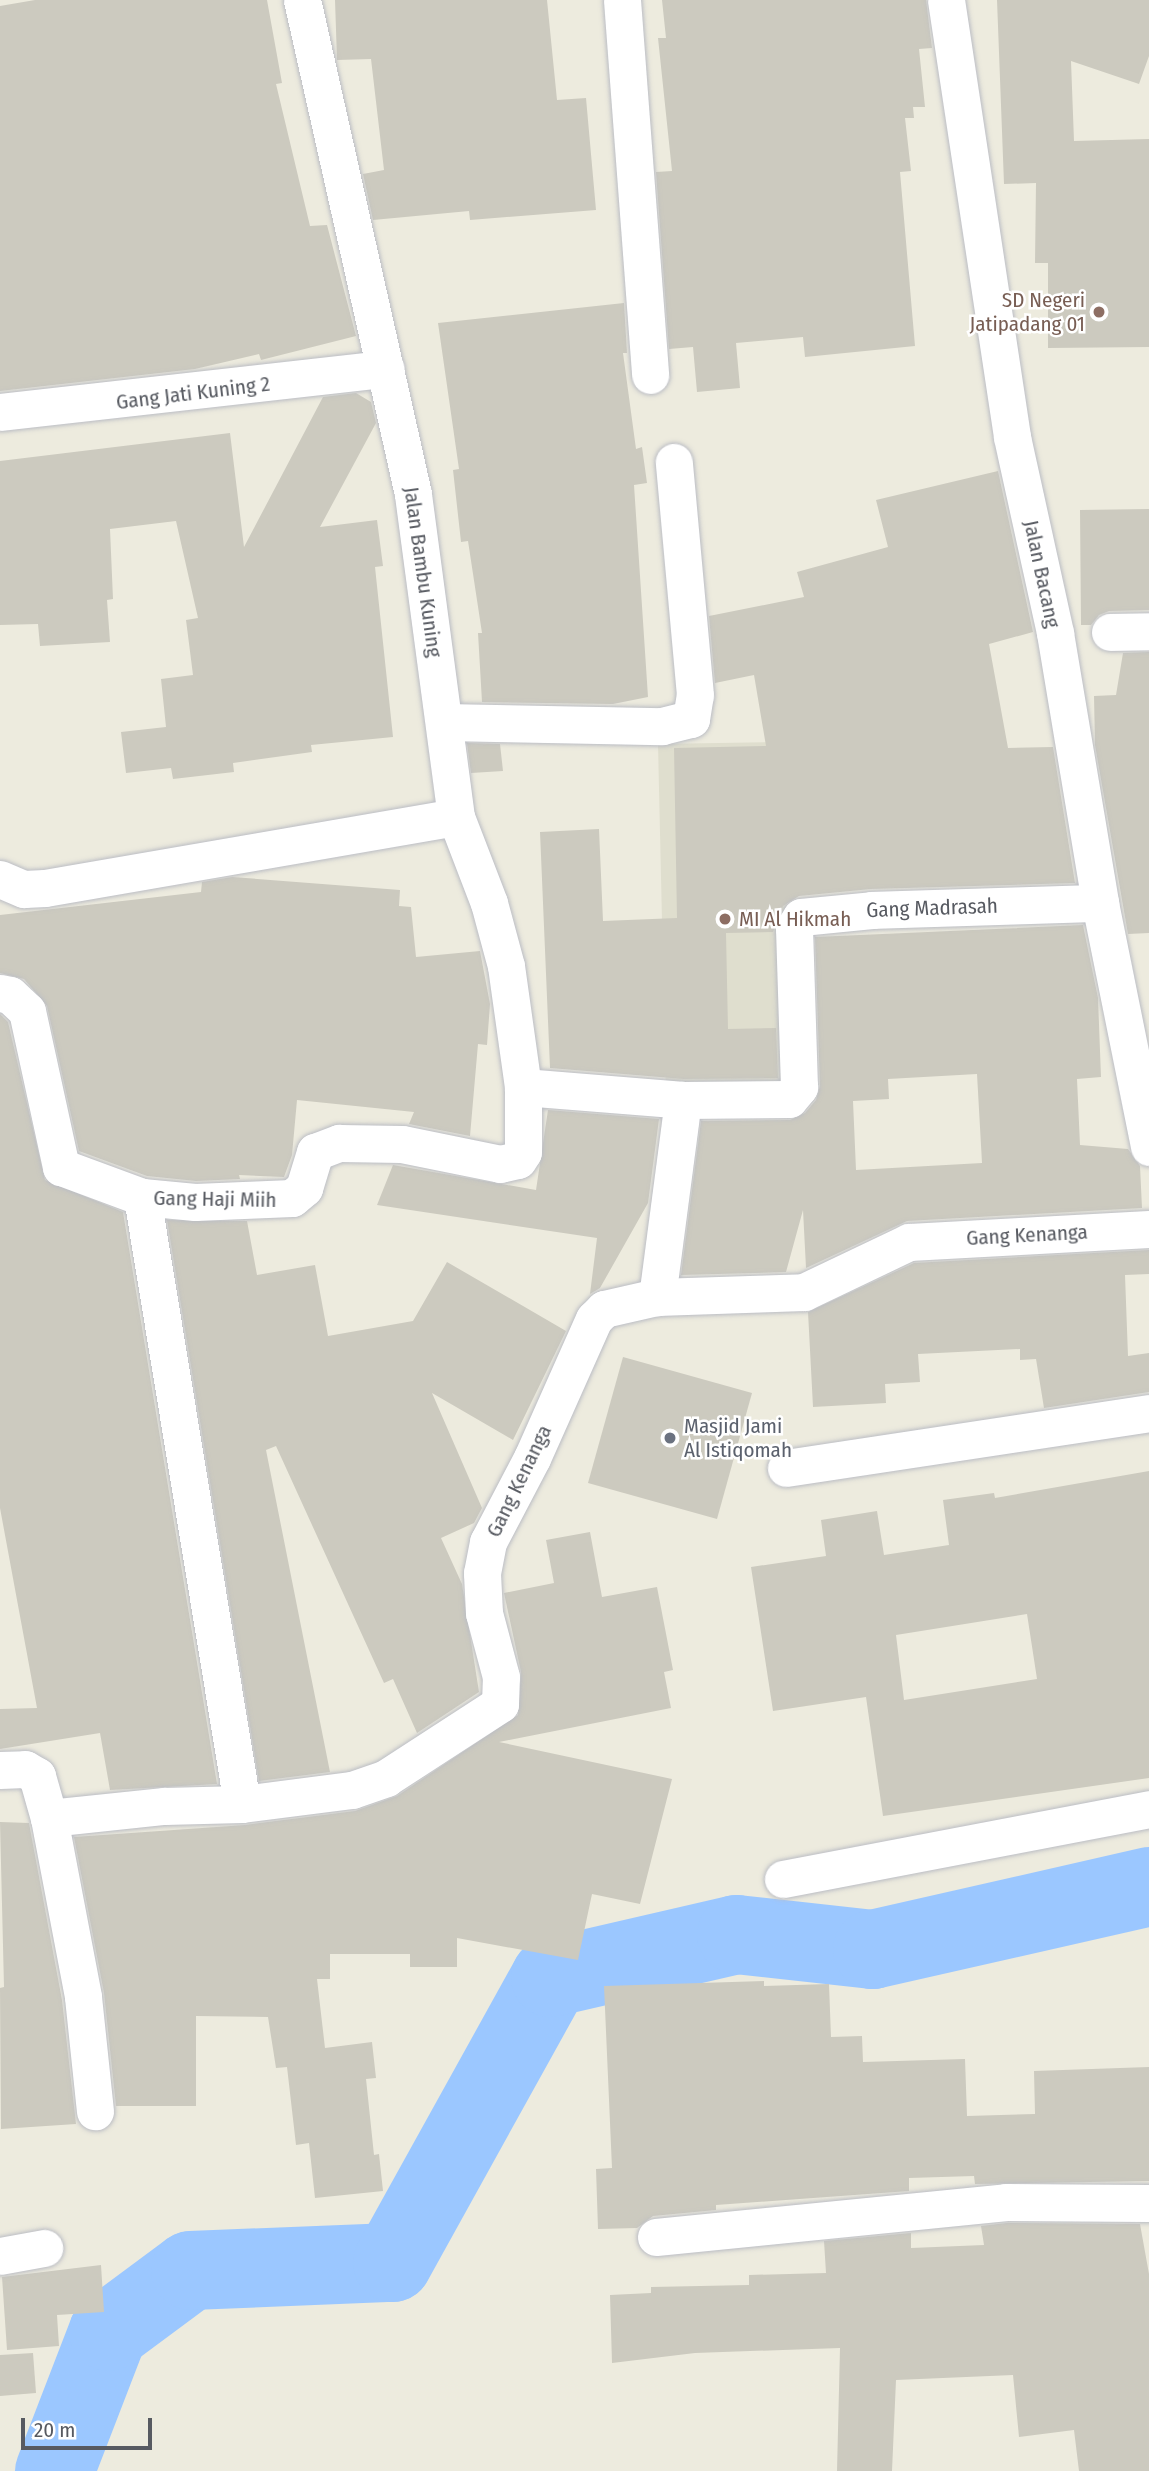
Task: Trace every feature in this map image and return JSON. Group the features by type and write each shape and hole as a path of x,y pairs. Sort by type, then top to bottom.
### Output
{"street":[{"name":"Jalan Bambu Kuning","path":"302,0 413,495 456,817 499,936 523,1087 523,1145"},
{"path":"622,0 650,375"},
{"name":"Jalan Bacang","path":"946,0 1012,437 1055,634 1100,903 1149,1147"},
{"name":"Gang Jati Kuning 2","path":"0,412 386,369"},
{"path":"444,722 662,726 691,719 695,695 674,462"},
{"path":"1110,632 1149,631"},
{"path":"0,879 24,889 45,888 456,817"},
{"name":"Gang Madrasah","path":"683,1100 789,1099 800,1076 794,928 801,917 872,909 1100,903"},
{"name":"Gang Haji Miih","path":"0,993 10,995 27,1011 61,1167 142,1197 195,1202 292,1198 304,1188 315,1152 339,1143 392,1142 500,1164 518,1160 523,1145"},
{"path":"523,1087 683,1100 657,1297"},
{"path":"142,1197 242,1804"},
{"name":"Gang Kenanga","path":"49,1818 152,1807 242,1804 372,1784 500,1704 501,1677 484,1613 482,1573 488,1542 532,1458 594,1320 618,1303 657,1297 804,1292 909,1242 1149,1229"},
{"path":"786,1468 1149,1413"},
{"path":"0,1770 25,1769 37,1776 49,1818 83,1997 95,2111"},
{"path":"783,1879 1149,1809"},
{"path":"656,2238 1006,2203 1149,2203"},
{"path":"0,2256 44,2248"}],"shaded area":[{"name":"MI Al Hikmah","path":"783,742 791,1094 666,1097 658,744"}],"building":[{"path":"35,0 267,0 282,83 276,84 310,226 327,225 356,336 261,360 259,354 195,369 0,391 0,6"},
{"path":"335,0 547,0 557,100 586,98 596,210 470,220 469,211 373,220 363,174 384,170 371,59 337,60"},
{"path":"662,0 926,0 932,48 919,49 925,107 913,107 914,118 905,118 911,171 900,172 915,346 805,357 803,337 736,343 740,388 697,392 693,347 669,349 656,172 672,171 658,38 666,38"},
{"path":"997,0 1149,0 1149,56 1139,84 1071,61 1074,141 1149,139 1149,347 1048,348 1048,263 1035,263 1036,183 1004,184"},
{"path":"624,303 627,353 623,353 636,449 642,447 647,483 634,485 648,697 613,704 482,702 478,633 482,633 468,541 461,542 453,470 459,469 438,323"},
{"path":"356,393 371,402 376,423 320,527 377,520 383,566 375,567 393,737 311,745 312,752 233,763 234,772 173,779 171,768 126,773 121,732 166,727 161,679 193,675 186,620 198,618 176,521 110,529 113,599 107,600 110,642 40,646 38,624 0,625 0,461 230,433 244,547 323,397"},
{"path":"998,471 1033,632 989,644 1008,748 1053,747 1075,883 871,889 799,896 783,906 773,932 726,933 728,1029 776,1028 778,1078 684,1079 550,1068 540,832 599,829 603,921 677,918 674,748 766,746 754,675 715,683 709,616 804,597 797,572 888,547 876,500"},
{"path":"1149,509 1149,610 1109,611 1099,615 1091,625 1081,625 1080,510"},
{"path":"1149,652 1149,933 1128,934 1095,745 1094,696 1116,695 1123,653"},
{"path":"467,743 500,744 503,771 471,773"},
{"path":"232,877 400,890 399,906 411,907 416,957 480,951 490,1004 487,1045 478,1044 470,1136 409,1124 414,1112 297,1100 292,1155 284,1177 239,1175 240,1179 196,1181 147,1176 79,1151 47,1006 24,979 0,973 0,915 201,892 202,882"},
{"path":"1083,925 1098,998 1101,1077 1077,1079 1080,1145 1128,1149 1140,1166 1142,1208 907,1221 806,1268 803,1210 786,1272 681,1275 701,1121 790,1120 805,1113 816,1100 820,1086 815,937","holes":["977,1074 982,1163 856,1170 853,1101 889,1099 888,1079"]},
{"path":"0,1014 8,1022 45,1180 123,1212 217,1784 110,1790 100,1733 0,1749 0,1709 37,1708 0,1508"},
{"path":"548,1110 659,1119 648,1203 600,1288 590,1294 597,1238 377,1205 393,1165 536,1190"},
{"path":"167,1220 247,1221 257,1275 315,1265 328,1336 413,1321 447,1262 566,1331 513,1440 432,1393 482,1508 474,1523 441,1538 462,1584 479,1692 417,1733 393,1679 384,1683 276,1446 266,1450 330,1772 259,1781"},
{"path":"1149,1250 1149,1274 1125,1275 1128,1356 1149,1353 1149,1392 1044,1408 1036,1359 1020,1360 1020,1349 918,1354 920,1382 885,1384 886,1403 813,1407 808,1312 914,1263"},
{"name":"Masjid Jami Al Istiqomah","path":"623,1357 752,1393 717,1519 588,1483"},
{"path":"1149,1471 1149,1778 883,1816 866,1697 773,1711 751,1567 826,1556 821,1520 877,1511 884,1555 949,1545 943,1500 994,1493 995,1498","holes":["1027,1614 1037,1679 904,1700 896,1635"]},
{"path":"590,1532 602,1597 657,1587 673,1670 664,1672 671,1708 499,1742 672,1779 640,1904 592,1894 578,1960 457,1938 457,1967 410,1967 410,1954 330,1954 330,1979 317,1979 325,2048 372,2042 376,2078 366,2079 374,2155 379,2154 383,2191 315,2198 309,2143 296,2145 287,2067 276,2068 268,2017 196,2016 196,2106 116,2106 104,1993 74,1837 245,1825 355,1811 397,1796 518,1715 521,1672 504,1593 554,1583 546,1540"},
{"path":"0,1822 29,1823 62,2000 76,2124 1,2129 0,1988 4,1987"},
{"path":"764,1981 764,1986 829,1984 831,2037 862,2036 863,2062 965,2059 967,2116 1035,2114 1034,2071 1149,2067 1149,2181 975,2184 974,2176 909,2178 909,2191 716,2205 716,2210 653,2216 637,2228 598,2229 596,2169 612,2168 604,1986"},
{"path":"1007,2223 1140,2224 1149,2274 1149,2471 1079,2471 1074,2430 1019,2437 1013,2375 896,2380 892,2471 837,2471 840,2348 695,2353 612,2363 610,2295 651,2293 651,2287 749,2285 749,2275 826,2273 824,2241 911,2233 911,2248 984,2245 981,2226"},
{"path":"101,2265 104,2312 57,2315 59,2346 7,2350 2,2277"},
{"path":"33,2353 36,2393 0,2396 0,2355"}],"waterway":[{"path":"54,2471 108,2331 190,2270 392,2262 550,1977 736,1934 872,1949 1149,1886"}],"place":[{"name":"SD Negeri Jatipadang 01","path":"1099,312"},
{"name":"MI Al Hikmah","path":"725,919"},
{"name":"Masjid Jami Al Istiqomah","path":"670,1438"}]}
